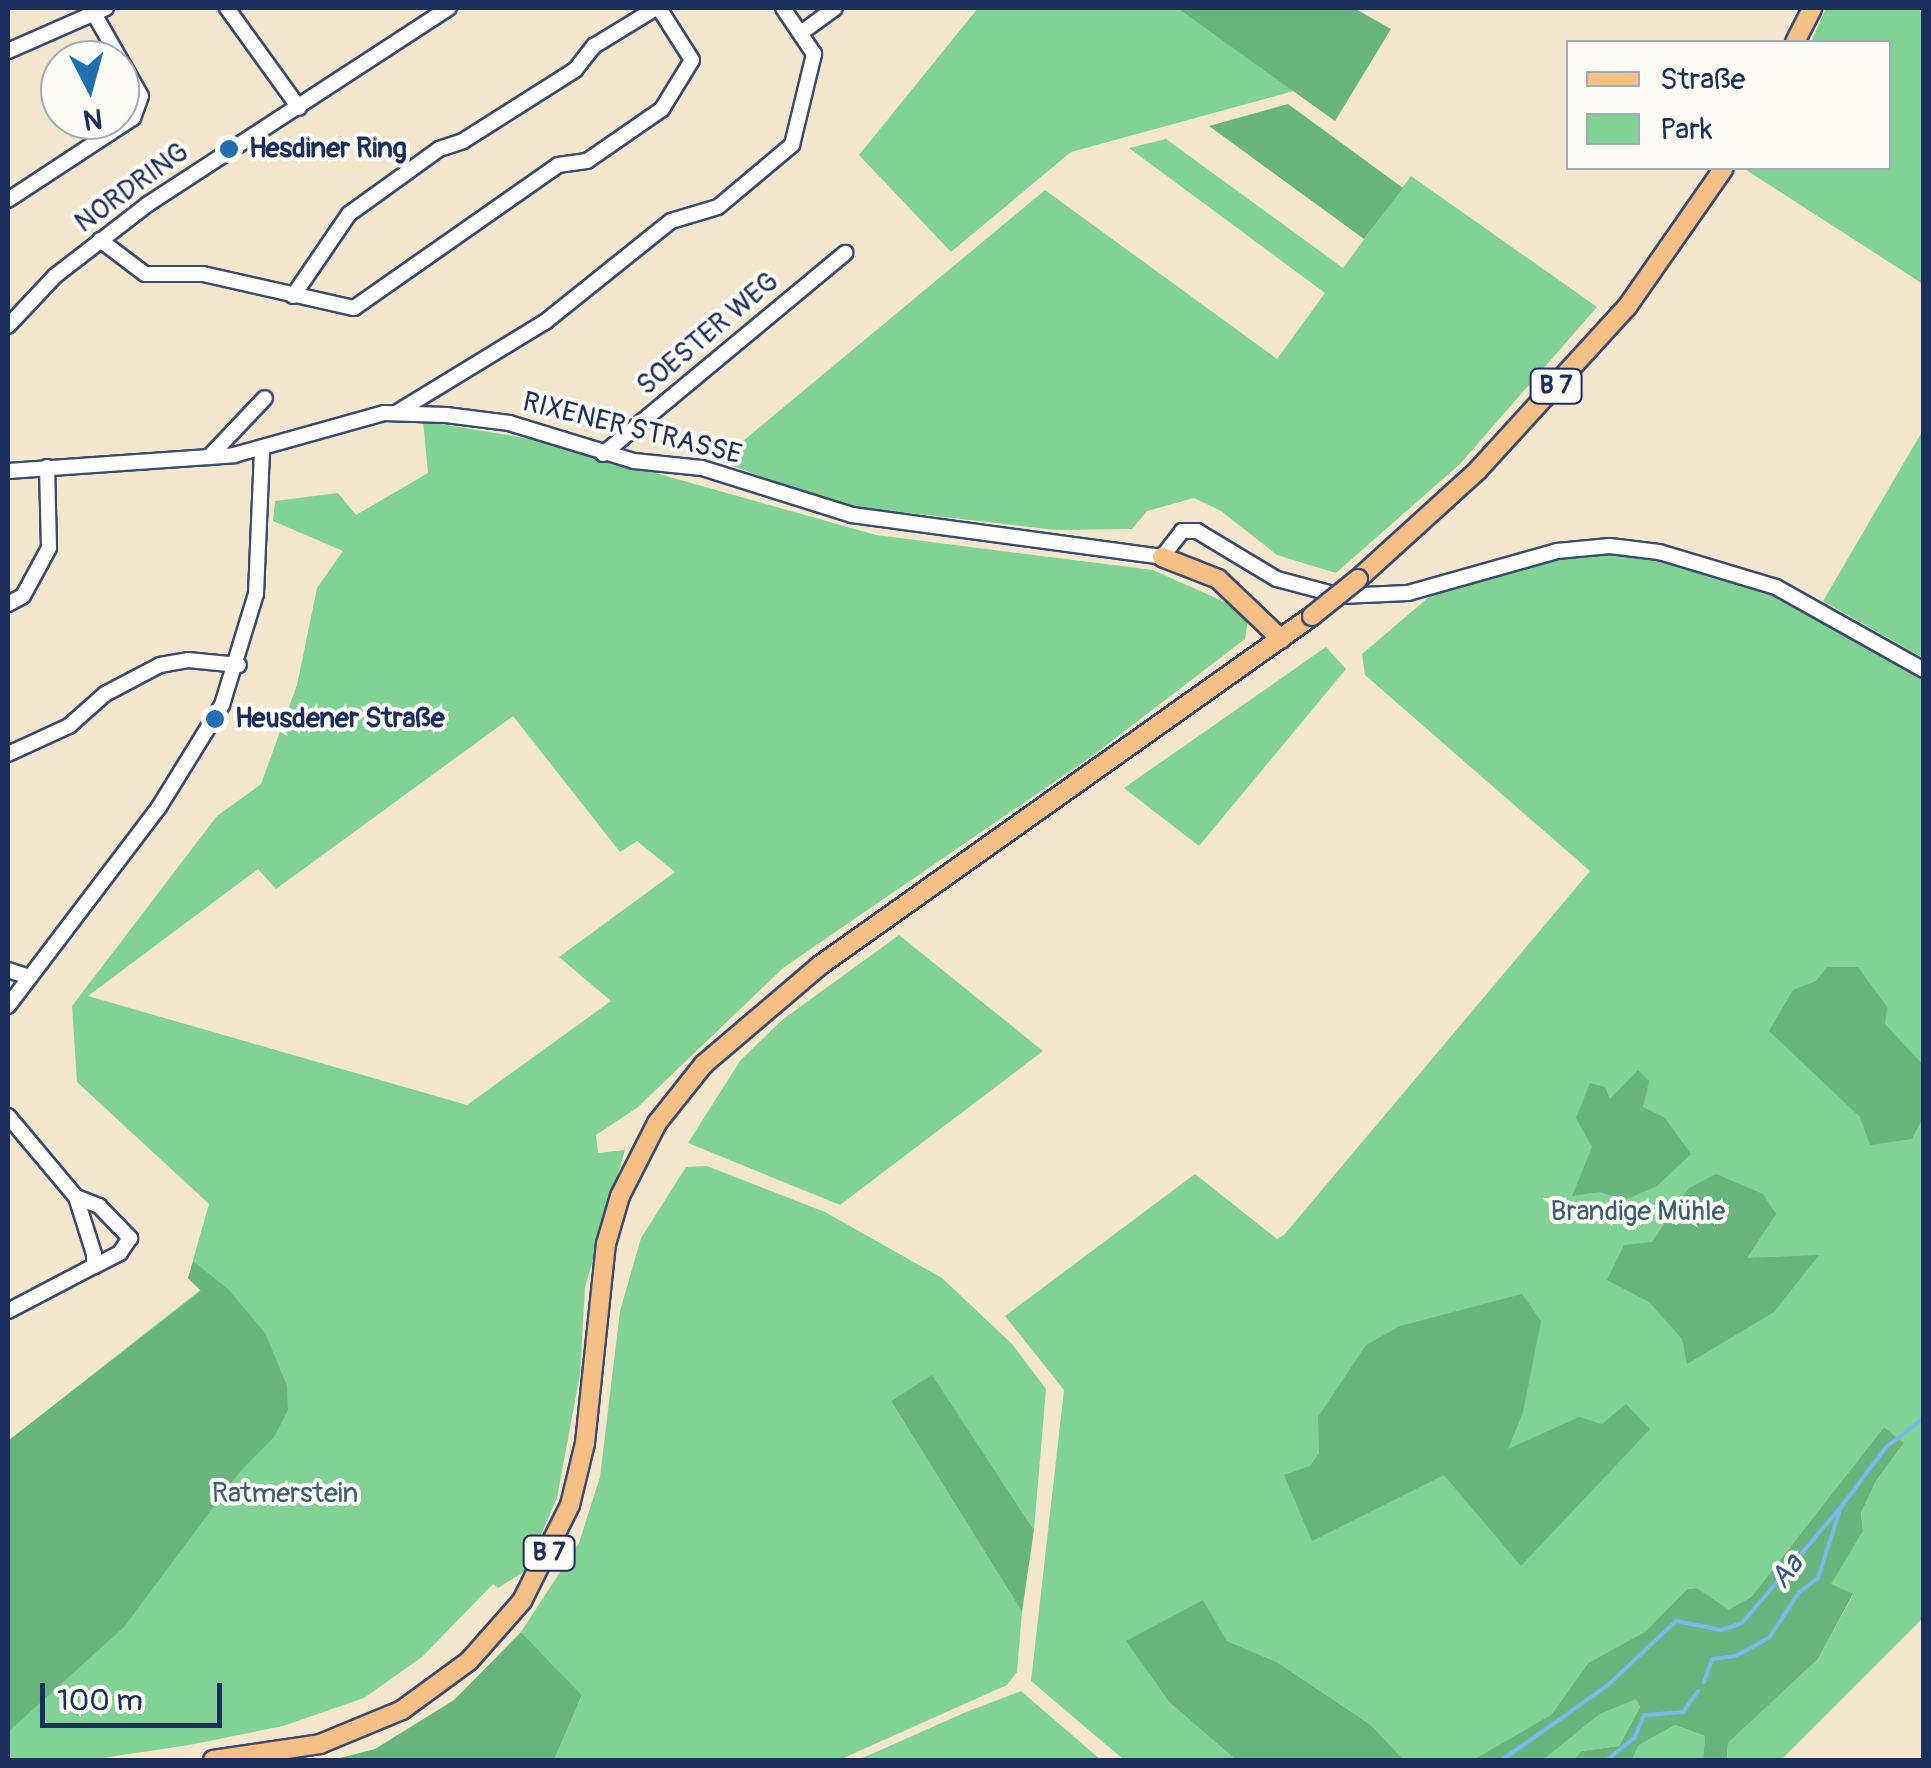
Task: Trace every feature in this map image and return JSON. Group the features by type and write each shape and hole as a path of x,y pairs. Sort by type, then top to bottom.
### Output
{"main road":[{"path":"1796,40 1812,8"},
{"name":"B 7","path":"214,1760 320,1744 402,1710 469,1661 522,1601 570,1505 585,1443 606,1244 641,1152 658,1123 713,1054 785,992 1281,640 1358,579 1478,470 1627,307 1723,170"},
{"path":"1162,557 1229,586 1281,640"}],"street":[{"path":"227,8 298,108"},
{"name":"NORDRING","path":"8,326 100,240 449,8"},
{"path":"100,240 145,274 197,273 293,296 354,308 558,165 587,161 662,110 692,57 658,8 594,46 576,70 463,141 432,152 350,214 293,296"},
{"path":"399,411 545,322 671,221 718,207 792,145 814,58 782,8"},
{"path":"801,33 835,8"},
{"path":"8,51 100,10 142,96 133,118 8,200"},
{"name":"SOESTER WEG","path":"603,454 845,252"},
{"path":"209,457 265,398"},
{"name":"RIXENER STRASSE","path":"8,471 262,451 399,411 508,423 603,454 702,468 852,515 1162,557"},
{"path":"8,1006 186,767 239,665 262,546 262,451"},
{"path":"8,604 23,596 49,548 47,467"},
{"path":"1162,557 1176,536 1198,530 1277,579 1360,598 1408,593 1557,551 1634,548 1776,586 1924,670"},
{"path":"8,754 69,726 105,694 160,664 188,660 239,665"},
{"path":"8,970 30,977"},
{"path":"8,1116 76,1197 94,1266"},
{"path":"8,1311 120,1253 130,1238 99,1206 76,1197"}],"green space":[{"path":"978,8 1177,8 1294,91 1071,152 951,252 859,155"},
{"path":"1177,8 1354,8 1391,29 1335,121"},
{"path":"1826,8 1923,8 1923,284 1746,170 1891,170 1891,40 1812,40"},
{"path":"1288,104 1403,188 1364,239 1209,126"},
{"path":"1166,139 1343,268 1411,176 1597,307 1460,464 1336,573 1277,555 1221,511 1194,498 1147,511 1132,529 1056,530 839,505 719,461 1045,190 1277,359 1325,293 1129,148"},
{"name":"Ratmerstein","path":"423,421 542,441 876,535 1153,570 1225,602 1248,621 1245,639 1092,756 783,968 638,1107 596,1135 598,1153 625,1150 585,1287 580,1374 557,1498 525,1571 498,1588 493,1584 422,1657 364,1698 283,1726 189,1745 89,1760 8,1760 8,1441 204,1287 193,1260 209,1204 77,1082 72,1006 217,816 261,784 297,685 317,588 343,551 273,521 275,501 338,493 356,515 428,473","holes":["513,716 620,852 637,841 675,872 559,957 611,1001 467,1105 88,996 258,869 276,889"]},
{"path":"1923,430 1923,658 1823,601"},
{"name":"Brandige Mühle","path":"1596,549 1635,551 1773,588 1923,673 1923,1096 1912,1139 1923,1119 1923,1618 1781,1760 1727,1760 1728,1743 1818,1659 1853,1595 1830,1584 1863,1531 1861,1513 1876,1481 1904,1443 1884,1427 1751,1597 1729,1611 1697,1588 1687,1589 1646,1631 1588,1663 1551,1715 1499,1750 1473,1760 1404,1760 1371,1725 1277,1662 1227,1641 1203,1601 1127,1642 1169,1702 1236,1760 1124,1760 1031,1681 1064,1390 1005,1316 1195,1174 1277,1239 1284,1235 1590,871 1365,675 1362,654 1436,591"},
{"path":"1326,647 1346,669 1199,846 1124,788"},
{"path":"899,935 1043,1051 840,1205 688,1143 740,1061 782,1020"},
{"path":"1827,967 1858,967 1887,1007 1885,1024 1923,1065 1923,1119 1912,1139 1870,1145 1860,1117 1769,1031 1793,990 1816,981"},
{"path":"1638,1070 1649,1081 1643,1107 1665,1118 1691,1154 1657,1186 1625,1200 1600,1192 1572,1196 1592,1147 1576,1118 1590,1083 1605,1087 1610,1099"},
{"path":"707,1166 825,1212 942,1278 1012,1344 1046,1389 1034,1530 932,1376 891,1401 1022,1612 1017,1672 1007,1685 839,1760 554,1760 582,1695 521,1632 579,1543 600,1477 620,1311 641,1238 686,1167"},
{"path":"1716,1174 1763,1194 1776,1214 1747,1258 1819,1255 1774,1312 1687,1364 1682,1339 1649,1302 1607,1280 1624,1245 1652,1242 1689,1188"},
{"path":"193,1261 229,1290 265,1333 287,1386 288,1410 274,1437 238,1474 124,1627 8,1732 8,1441 201,1291 188,1278"},
{"path":"1522,1294 1541,1321 1523,1412 1508,1449 1579,1417 1602,1424 1626,1404 1650,1429 1521,1566 1444,1475 1312,1541 1284,1475 1310,1466 1319,1453 1318,1417 1366,1345 1400,1326"},
{"path":"932,1375 1034,1530 1022,1612 891,1401"},
{"path":"1884,1427 1904,1443 1876,1481 1861,1513 1863,1531 1831,1584 1853,1594 1818,1659 1728,1743 1727,1760 1703,1760 1705,1736 1675,1725 1639,1745 1632,1760 1574,1760 1581,1751 1619,1746 1640,1707 1636,1699 1600,1714 1543,1760 1473,1760 1551,1715 1588,1663 1646,1631 1687,1589 1697,1588 1729,1610 1751,1597"},
{"path":"1203,1600 1227,1641 1277,1662 1371,1725 1404,1760 1236,1760 1169,1702 1126,1641"},
{"path":"521,1632 582,1695 554,1760 332,1760 375,1749 454,1700"},
{"path":"1021,1691 1101,1760 858,1760 966,1712"},
{"path":"1637,1698 1640,1707 1619,1746 1581,1751 1574,1760 1543,1760 1600,1714"},
{"path":"1675,1725 1705,1736 1703,1760 1632,1760 1639,1745"}],"waterway":[{"name":"Aa","path":"1704,1682 1712,1659 1736,1656 1769,1638 1799,1592 1818,1578 1841,1507 1886,1447 1924,1418"},
{"path":"1502,1760 1607,1686 1676,1621 1721,1630 1742,1623 1841,1507"},
{"name":"Aa","path":"1607,1760 1635,1737 1644,1715 1683,1712 1698,1691"}],"place":[{"name":"Hesdiner Ring","path":"229,149"},
{"name":"Heusdener Straße","path":"215,719"}]}
